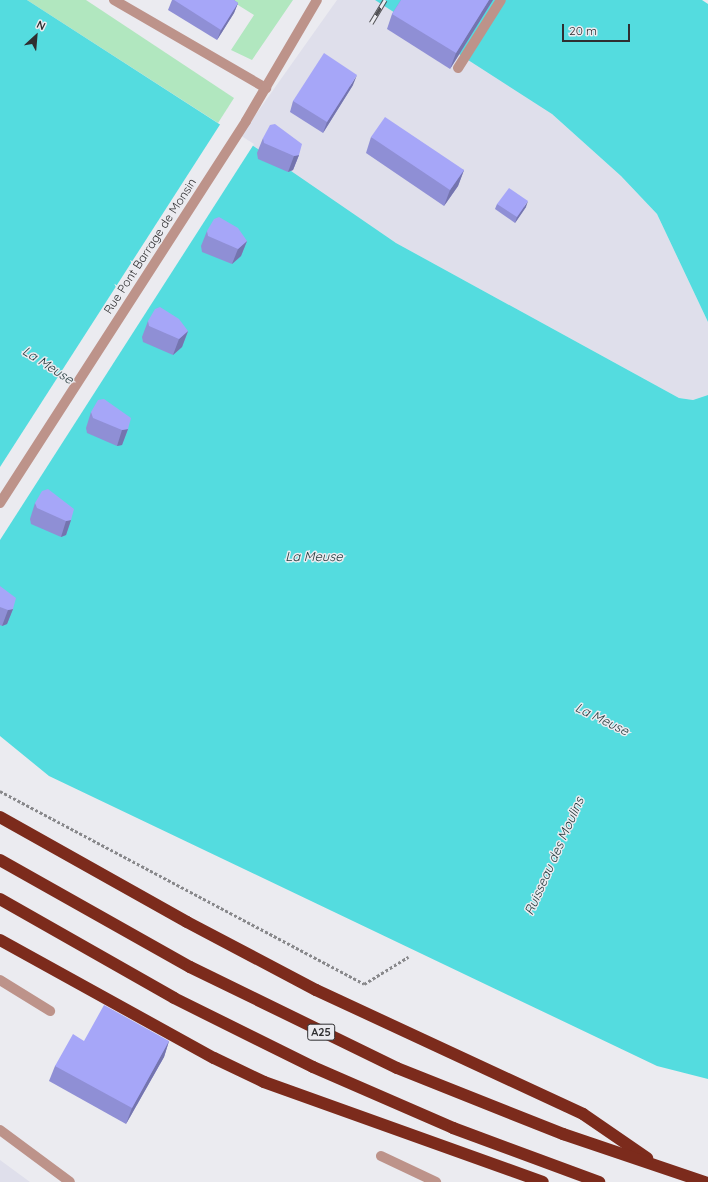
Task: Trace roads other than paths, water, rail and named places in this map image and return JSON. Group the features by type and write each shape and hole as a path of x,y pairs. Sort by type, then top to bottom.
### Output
{"highway":[{"name":"A25","path":"0,816 187,922 316,990 583,1114 659,1167"},
{"name":"A25","path":"0,860 190,967 397,1068 563,1134 705,1182"},
{"path":"0,899 174,998 313,1067 454,1128 599,1182"},
{"path":"0,940 214,1058 264,1082 543,1182"}],"street":[{"path":"114,0 266,88"},
{"name":"Rue Pont Barrage de Monsin","path":"0,503 246,121 316,0"},
{"path":"458,68 501,0"},
{"path":"0,980 50,1011"},
{"path":"0,1130 70,1182"},
{"path":"381,1156 436,1182"}],"water":[{"name":"La Meuse","path":"0,0 27,0 275,160 396,243 679,398 693,400 708,395 708,1079 657,1066 49,776 0,736"},
{"path":"375,0 702,0 708,4 708,322 657,214 621,176 552,114"}],"railway":[{"path":"371,23 385,0"}],"water label":[{"name":"Ruisseau des Moulins","path":"554,856"}]}
